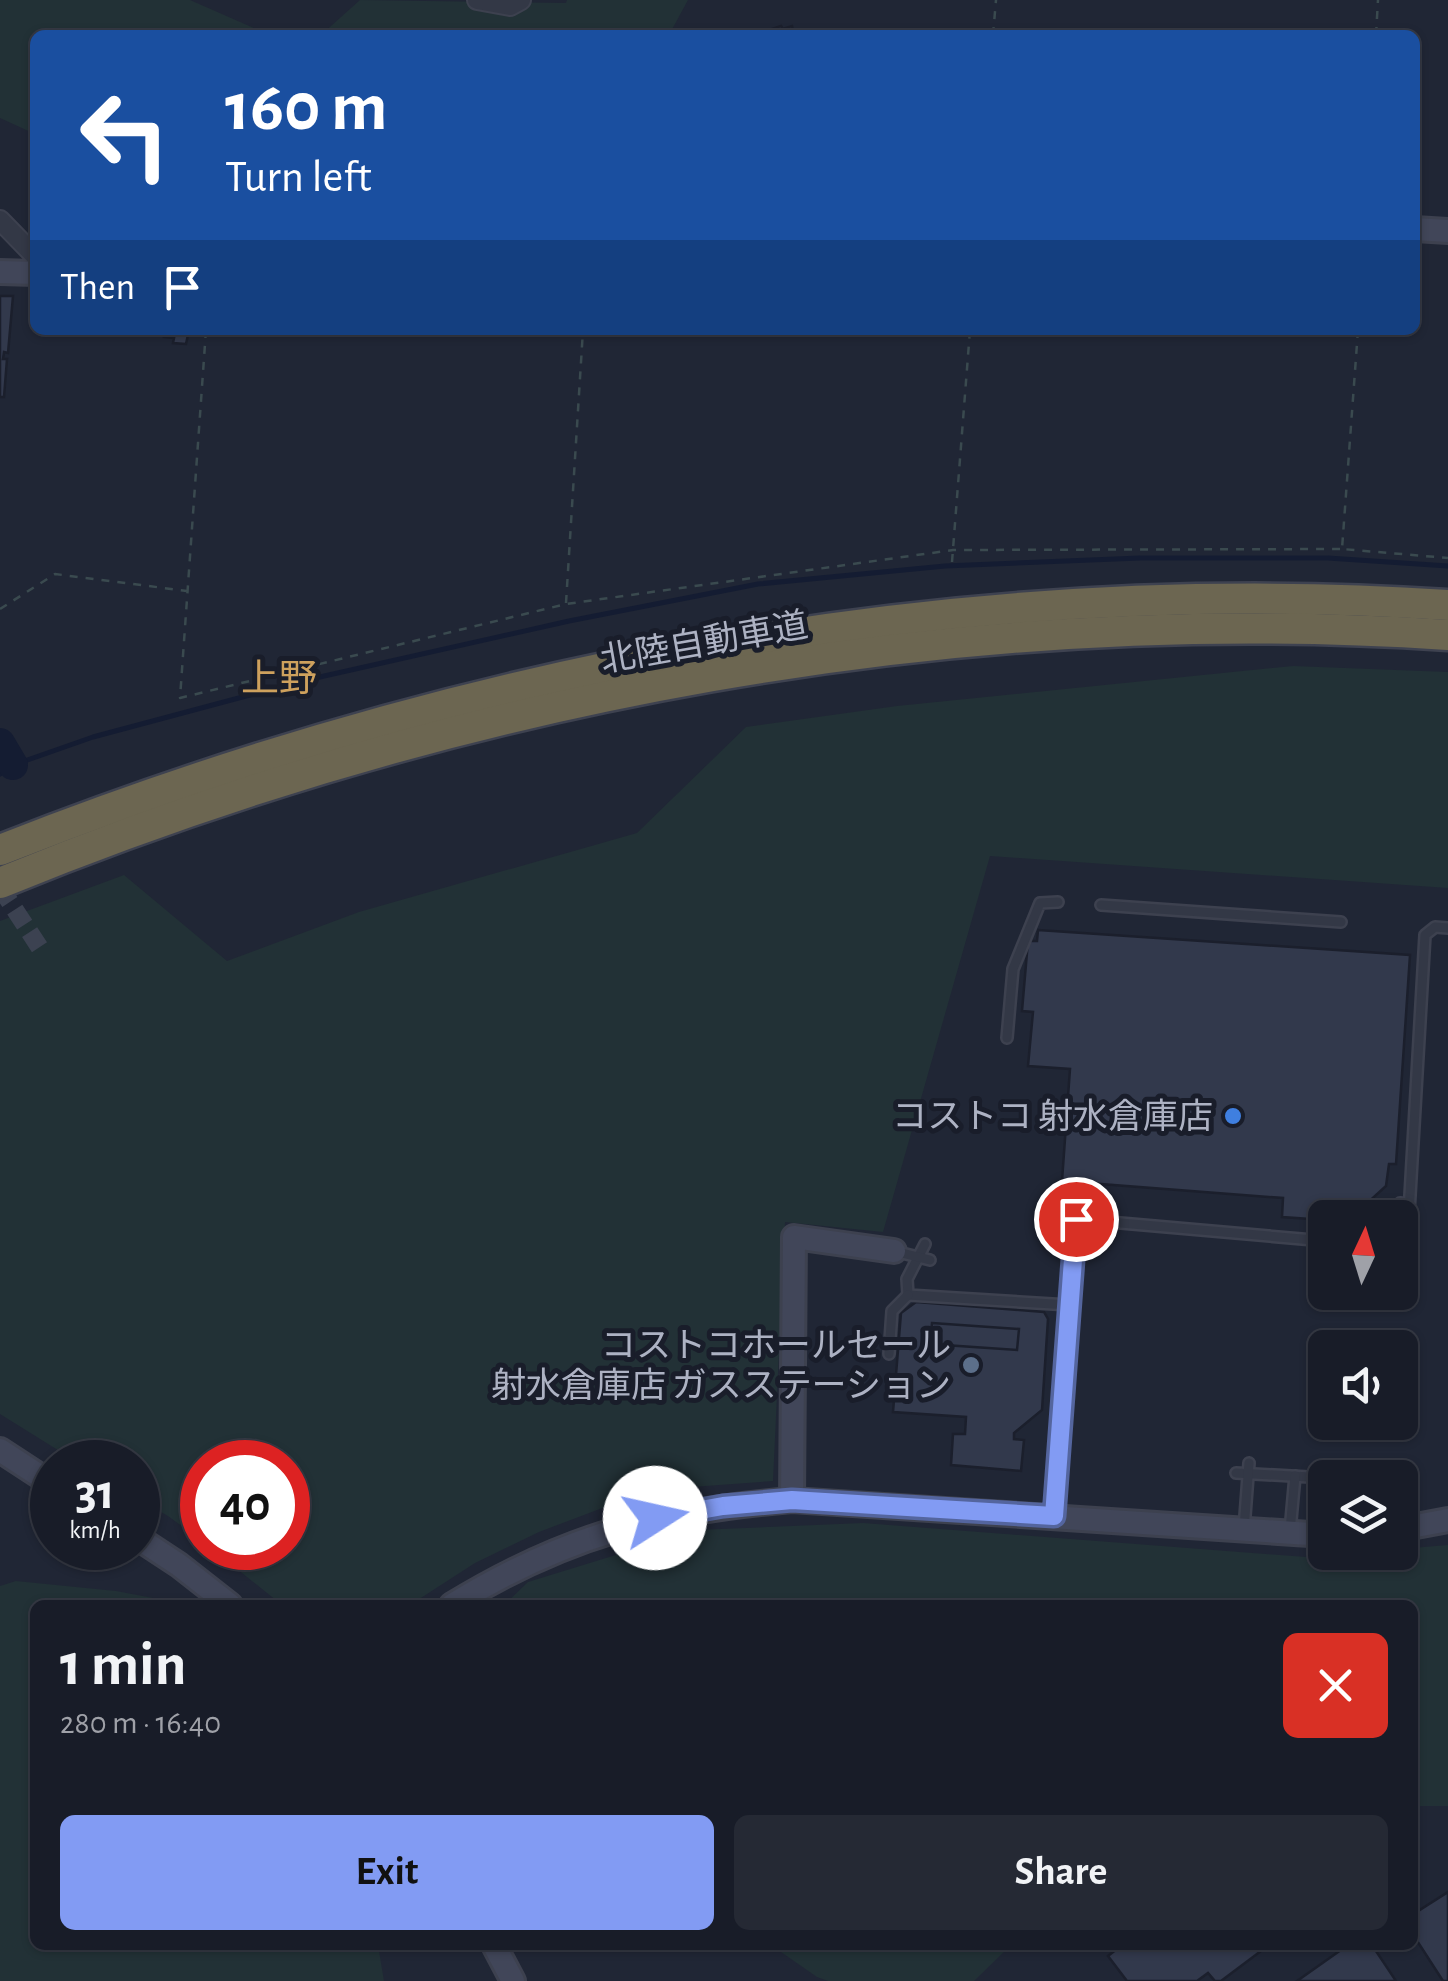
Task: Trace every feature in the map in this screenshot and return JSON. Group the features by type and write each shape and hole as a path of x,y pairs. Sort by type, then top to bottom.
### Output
{"highway":[{"name":"北陸自動車道","path":"0,846 218,768 383,720 526,683 825,627 1016,608 1135,602 1319,601 1448,606"},
{"name":"北陸自動車道","path":"0,883 228,797 364,755 532,712 726,673 1036,636 1233,630 1448,635"}],"street":[{"path":"477,0 510,6 521,0"},
{"path":"0,220 30,251"},
{"path":"1420,228 1448,231"},
{"path":"0,272 30,273"},
{"path":"792,1500 794,1237 894,1251"},
{"path":"0,1450 30,1470"},
{"path":"460,1600 495,1578 595,1534 723,1506 792,1500 1308,1534"},
{"path":"1418,1526 1448,1520"},
{"path":"160,1552 224,1600"},
{"path":"497,1950 513,1981"}],"lane":[{"path":"1007,1038 1012,970 1040,903 1058,902"},
{"path":"1102,906 1342,922"},
{"path":"1409,1200 1426,935 1436,928 1448,928"},
{"path":"1052,1217 1308,1239"},
{"path":"1054,1516 1076,1219"},
{"path":"889,1354 892,1312 908,1295 908,1279 925,1259 926,1244"},
{"path":"894,1251 925,1259"},
{"path":"908,1295 1069,1305"},
{"path":"1236,1472 1249,1468 1308,1477"},
{"path":"1244,1532 1249,1468"},
{"path":"1290,1534 1295,1476"}],"path":[{"path":"993,30 996,0"},
{"path":"1376,30 1378,0"},
{"path":"206,335 180,698 566,604 953,550 1342,549 1448,558"},
{"path":"566,604 583,335"},
{"path":"952,562 970,335"},
{"path":"1342,549 1358,335"},
{"path":"0,609 55,574 188,591"}],"shaded area":[{"path":"0,0 190,0 259,30 30,30 30,132 0,118"},
{"path":"360,0 688,0 672,30 327,30"},
{"path":"1293,666 1448,672 1448,888 990,856 883,1232 785,1222 773,1481 678,1488 613,1504 539,1532 475,1563 418,1600 276,1600 238,1570 310,1570 310,1440 180,1440 180,1525 160,1511 160,1440 42,1440 0,1414 0,921 124,875 227,961 359,912 637,833 746,727 897,706"},
{"path":"863,1523 1308,1557 1308,1570 1418,1570 1418,1548 1448,1545 1448,1806 1418,1806 1418,1600 509,1600 528,1582 697,1530"},
{"path":"16,1581 164,1600 30,1600 30,1950 379,1950 384,1981 0,1981 0,1586"},
{"path":"778,1950 1006,1950 974,1981 828,1981"}],"building":[{"path":"0,296 13,296 8,353 4,352 3,359 7,359 4,397 0,397"},
{"path":"164,335 188,335 186,344"},
{"name":"コストコ 射水倉庫店","path":"1038,930 1410,955 1396,1164 1389,1164 1386,1186 1371,1200 1308,1200 1308,1219 1282,1217 1283,1198 1062,1181 1070,1069 1028,1066 1033,1012 1022,1011 1028,941 1037,941"},
{"name":"コストコホールセール 射水倉庫店 ガスステーション","path":"916,1302 1044,1312 1048,1319 1042,1410 1014,1433 1014,1439 1024,1440 1021,1471 951,1465 953,1434 965,1434 966,1417 893,1412 901,1313"},
{"path":"932,1323 1019,1329 1017,1350 930,1344"},
{"path":"1448,1892 1448,1981 1443,1981 1418,1942 1418,1911"},
{"path":"1116,1950 1262,1950 1221,1981 1215,1981 1208,1973 1197,1981 1127,1981 1108,1956"},
{"path":"1341,1950 1375,1950 1396,1981 1297,1981"}],"waterway":[{"path":"0,774 13,765 93,737 302,681 569,621 758,584 945,566 1140,558 1328,558 1448,566"},
{"path":"0,743 13,765"}],"tunnel":[{"path":"0,887 40,948"}],"place":[{"name":"コストコ 射水倉庫店","path":"1233,1116"},
{"name":"コストコホールセール 射水倉庫店 ガスステーション","path":"971,1365"}],"district":[{"name":"上野","path":"279,678"}],"route":[{"path":"655,1518 723,1506 792,1500 1054,1516 1076,1219"}]}
